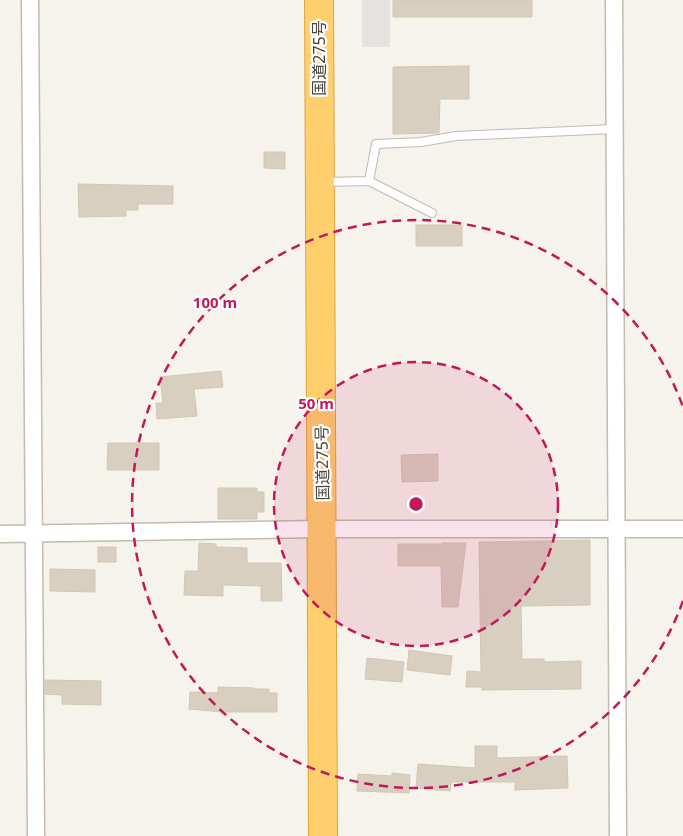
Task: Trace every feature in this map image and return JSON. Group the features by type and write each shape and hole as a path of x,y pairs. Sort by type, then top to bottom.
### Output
{"highway":[{"name":"国道275号","path":"319,0 323,836"}],"street":[{"path":"30,0 36,836"},
{"path":"614,0 618,836"},
{"path":"0,534 322,529 683,529"}],"lane":[{"path":"369,181 376,144 421,142 456,136 615,129"},
{"path":"319,182 369,181 432,213"}],"shaded area":[{"path":"362,0 390,0 390,47 362,47"}],"building":[{"path":"393,0 532,0 532,17 393,17"},
{"path":"469,66 469,99 440,99 439,133 393,134 393,67"},
{"path":"264,152 285,152 285,169 264,168"},
{"path":"78,184 173,186 173,204 138,204 138,210 126,210 126,216 79,217"},
{"path":"416,225 462,225 462,246 416,246"},
{"path":"221,371 223,387 194,389 197,416 157,419 156,403 163,403 160,377"},
{"path":"108,443 159,443 159,470 107,470"},
{"path":"438,454 438,481 402,482 401,455"},
{"path":"218,488 257,488 257,492 264,492 264,512 257,512 257,519 218,519"},
{"path":"590,540 590,605 521,606 522,659 544,659 544,662 581,661 581,689 482,690 482,687 466,687 467,671 481,672 479,542"},
{"path":"199,543 216,544 216,547 247,548 247,563 281,563 282,601 261,601 261,586 223,585 223,596 184,595 185,571 198,571"},
{"path":"466,543 458,607 442,607 441,566 398,566 398,544"},
{"path":"98,547 116,547 116,562 98,562"},
{"path":"50,569 95,570 95,592 50,591"},
{"path":"409,650 452,656 450,675 407,670"},
{"path":"367,658 404,662 402,682 365,679"},
{"path":"45,680 101,681 101,705 62,704 62,695 45,694"},
{"path":"218,687 269,689 269,693 277,693 277,712 223,712 189,709 190,692 218,693"},
{"path":"475,746 497,746 497,758 567,756 568,788 515,790 515,782 451,782 450,791 416,788 418,764 475,768"},
{"path":"392,773 410,775 409,793 357,791 358,774 392,776"}]}
